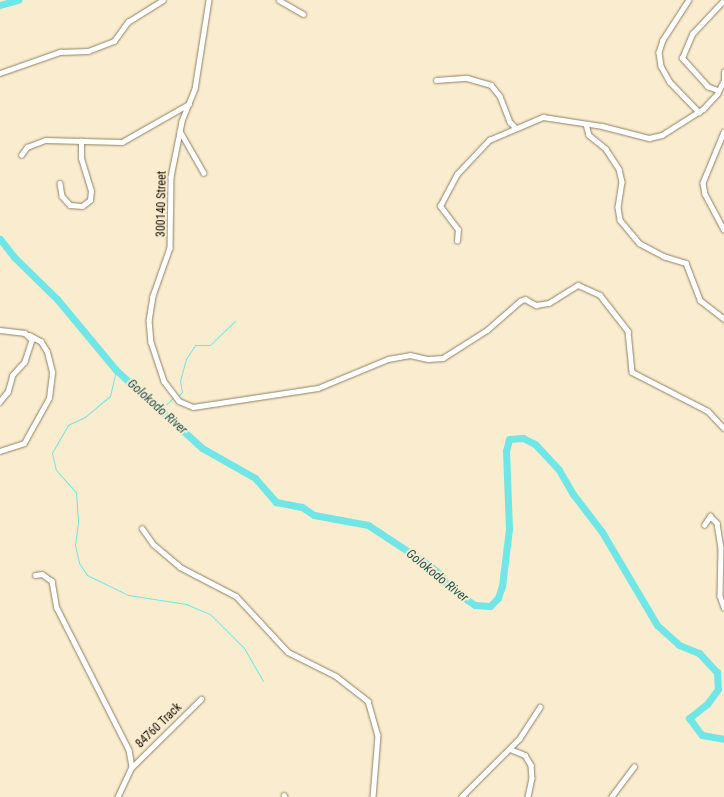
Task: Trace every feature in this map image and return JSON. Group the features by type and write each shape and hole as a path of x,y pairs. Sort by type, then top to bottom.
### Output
{"street":[{"path":"0,73 60,52 88,51 114,41 128,22 163,0"},
{"name":"300140 Street","path":"209,0 202,28 198,72 180,131 170,184 171,244 151,300 148,320 151,342 158,361 169,390 178,401 190,407 318,388 388,359 448,356 487,330 520,301 526,299 536,304 549,303 571,286 581,285 604,300 614,318 628,331 632,372 708,411 724,428"},
{"path":"280,0 302,14"},
{"path":"689,0 662,40 659,52 661,66 670,82 699,112"},
{"path":"719,92 702,82 682,58 692,34 724,0"},
{"path":"724,72 724,88"},
{"path":"436,80 467,78 491,85 500,96 510,122 516,128"},
{"path":"458,241 458,230 440,208 444,196 457,174 478,149 516,128 544,117 653,137 671,131 699,112 719,92 724,80"},
{"path":"21,155 27,147 45,140 122,142 189,104"},
{"path":"586,124 589,135 606,149 619,169 622,182 618,207 620,220 639,243 663,256 686,262 700,300 724,319"},
{"path":"180,131 204,173"},
{"path":"724,132 703,183 705,194 724,229"},
{"path":"60,184 62,196 70,204 82,206 90,200 91,191 81,158 81,141"},
{"path":"0,330 30,336 41,342 47,352 52,372 49,398 24,444 0,451"},
{"path":"0,402 8,392 13,375 26,360 30,336"},
{"path":"704,525 710,516 717,523 720,548 720,596 724,607"},
{"path":"142,528 153,544 180,567 236,596 288,652 336,676 368,701 378,735 373,797"},
{"path":"35,575 42,574 52,581 57,608 122,732 132,767 118,797"},
{"name":"84760 Track","path":"132,767 201,699"},
{"path":"462,797 510,749 540,707"},
{"path":"510,749 525,755 531,765 532,778 528,797"},
{"path":"611,797 634,767"}],"waterway":[{"name":"Golokodo River","path":"0,5 18,0"},
{"name":"Golokodo River","path":"0,239 14,257 57,299 116,370 202,448 255,478 276,502 302,507 314,515 368,525 429,565 442,576 448,587 475,605 490,606 498,598 502,586 509,529 506,451 509,439 523,438 535,444 559,470 573,494 602,532 657,625 679,645 699,653 717,672 718,689 707,704 689,718 702,735 724,739"},
{"path":"178,396 182,392 180,381 186,359 195,345 210,345 235,321"},
{"path":"116,370 110,396 85,417 68,425 52,453 56,470 76,492 78,523 75,545 79,563 87,575 128,595 186,604 210,614 244,648 263,681"},
{"path":"159,411 174,397"}]}
